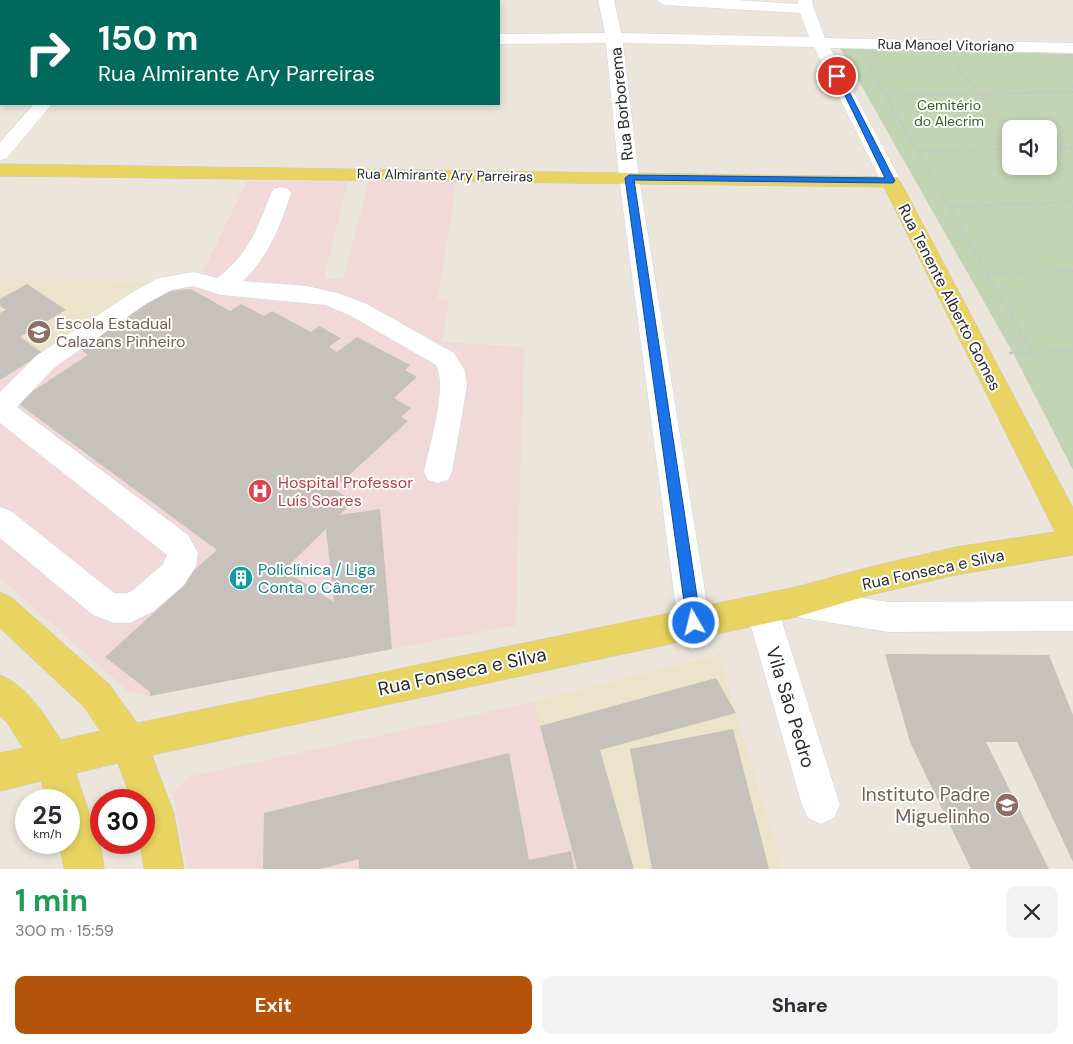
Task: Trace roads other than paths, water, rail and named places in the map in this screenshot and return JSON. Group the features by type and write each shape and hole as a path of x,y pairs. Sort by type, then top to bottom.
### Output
{"main road":[{"name":"Rua Almirante Ary Parreiras","path":"0,170 890,181"},
{"name":"Rua Tenente Alberto Gomes","path":"890,181 1073,538"},
{"name":"Rua Fonseca e Silva","path":"0,772 205,724 762,610 870,581 956,561 1073,542"},
{"path":"0,608 98,696 129,742 155,814 164,869"},
{"path":"0,692 21,712 53,761 62,789"},
{"path":"80,846 84,869"}],"street":[{"name":"Rua Borborema","path":"606,0 614,38 629,178 694,623"},
{"path":"664,0 806,5"},
{"name":"Rua Tenente Alberto Gomes","path":"806,5 819,42 890,181"},
{"name":"Rua Manoel Vitoriano","path":"500,39 614,38 1073,48"},
{"path":"0,154 42,105"},
{"path":"221,287 239,274 262,246 281,193"},
{"path":"0,520 104,605 114,608 130,608 143,601 173,575 180,566 183,553 177,544 0,408 45,362 159,285 194,279 221,287 307,294 330,298 384,324 445,359 452,370 454,386 438,472"},
{"name":"Rua Fonseca e Silva","path":"796,602 888,617 1073,616"},
{"name":"Vila São Pedro","path":"762,610 821,805"}],"place":[{"name":"Escola Estadual Calazans Pinheiro","path":"39,332"},
{"name":"Hospital Professor Luís Soares","path":"260,491"},
{"name":"Policlínica / Liga Conta o Câncer","path":"241,578"},
{"name":"Instituto Padre Miguelinho","path":"1007,805"}],"park label":[{"name":"Cemitério do Alecrim","path":"949,114"}]}
